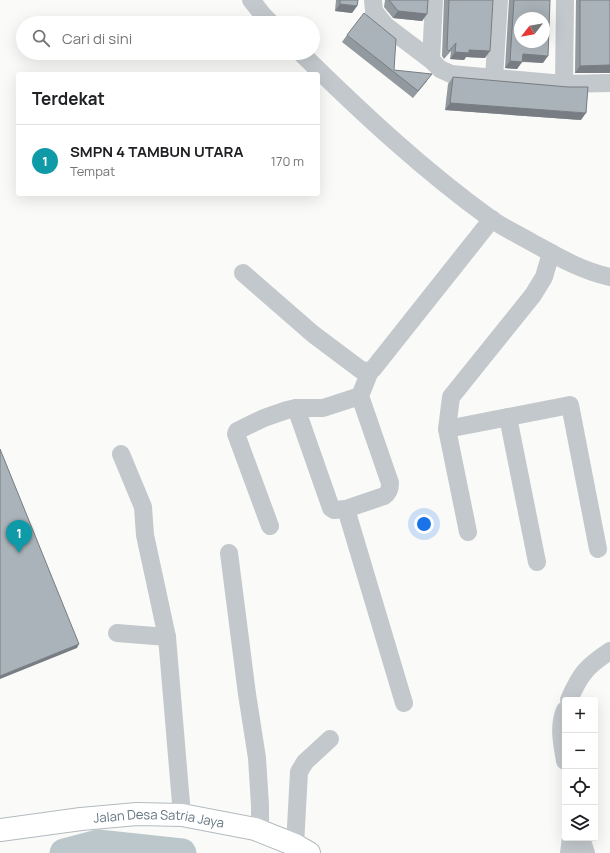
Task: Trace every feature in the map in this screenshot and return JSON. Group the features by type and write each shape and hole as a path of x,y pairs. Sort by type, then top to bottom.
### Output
{"street":[{"path":"251,0 264,16"},
{"path":"373,0 374,11 386,26 431,60 440,69 451,74 564,84 610,84"},
{"path":"431,60 434,0"},
{"path":"494,78 498,0"},
{"path":"564,84 565,0"},
{"path":"308,60 344,95 424,166 492,220 566,262 591,272 610,277"},
{"path":"243,273 313,334 362,370 370,370 373,369 492,220"},
{"path":"468,532 448,429 451,397 533,295 544,277 550,253"},
{"path":"296,408 331,508 334,510 346,509 384,496 388,493 390,483 360,396 370,370"},
{"path":"270,526 236,433 237,431 264,418 287,410 296,408 323,408 360,396"},
{"path":"448,429 570,405 598,549"},
{"path":"508,417 537,562"},
{"path":"121,454 143,507 145,535 167,637 182,814"},
{"path":"346,509 404,703"},
{"path":"229,553 247,694 257,758 260,831"},
{"path":"117,634 167,637"},
{"path":"570,697 583,672 610,650"},
{"path":"562,717 560,727 562,741"},
{"path":"302,849 299,772 305,762 330,739"},
{"name":"Jalan Desa Satria Jaya","path":"1,827 137,814 182,814 260,831 302,849"},
{"path":"569,853 571,841"},
{"path":"582,841 586,853"}],"building":[{"path":"340,0 358,0 357,6 340,4"},
{"path":"389,0 428,0 427,14 398,11"},
{"path":"449,0 493,0 490,51 469,50 469,53 455,52 456,43 449,51 447,49"},
{"path":"514,0 550,0 550,12 514,12 514,48 548,48 548,56 523,54 522,62 510,61"},
{"path":"580,0 610,0 610,65 580,66"},
{"path":"364,13 396,39 394,70 432,74 418,91 347,35"},
{"path":"453,77 568,87 588,87 586,113 450,103"},
{"path":"0,449 79,644 0,676"}],"waterway":[{"path":"64,853 98,844 182,853"}],"place":[{"name":"SMPN 4 TAMBUN UTARA","path":"19,553"}]}
